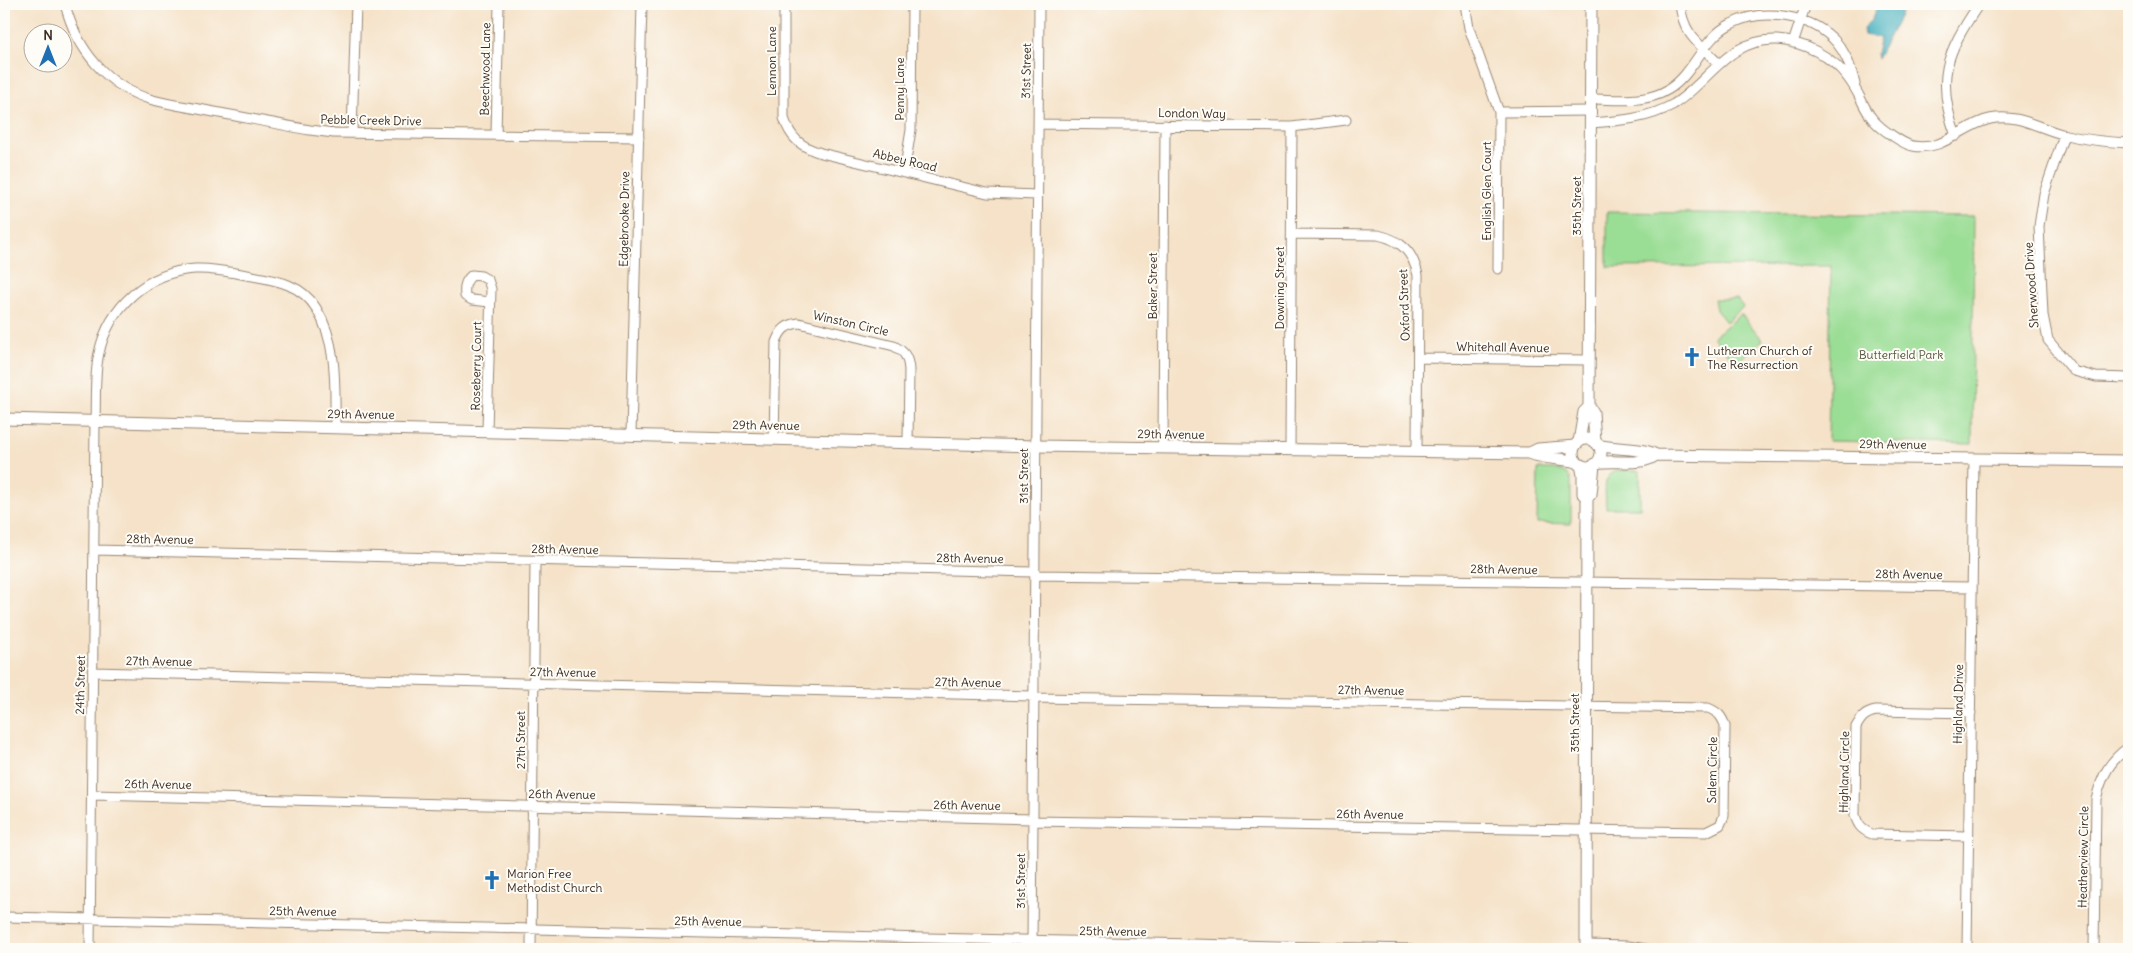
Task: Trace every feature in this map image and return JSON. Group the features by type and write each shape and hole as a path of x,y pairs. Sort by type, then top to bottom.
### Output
{"street":[{"name":"Pebble Creek Drive","path":"65,4 74,33 82,47 100,69 123,87 151,99 310,130 352,133 639,137"},
{"path":"352,133 356,4"},
{"name":"Beechwood Lane","path":"496,135 499,4"},
{"name":"Edgebrooke Drive","path":"631,435 642,4"},
{"name":"Lennon Lane","path":"784,4 784,118"},
{"name":"Penny Lane","path":"904,173 911,130 912,4"},
{"name":"31st Street","path":"1032,945 1039,4"},
{"name":"English Glen Court","path":"1465,4 1469,28 1499,112 1498,269"},
{"name":"35th Street","path":"1592,4 1589,407 1593,412 1597,443"},
{"path":"1680,4 1681,18 1687,31 1718,63"},
{"path":"1793,43 1806,4"},
{"path":"1956,136 1947,110 1944,91 1945,74 1950,52 1979,4"},
{"path":"1499,112 1591,105 1653,96 1668,89 1684,76 1703,48 1731,24 1753,17 1774,15 1801,20 1818,28 1836,42 1849,61 1859,98"},
{"path":"1590,123 1633,119 1653,114 1672,105 1691,92 1718,63 1734,52 1753,44 1775,40 1815,50 1836,64 1849,79 1869,117 1880,128 1913,146 1937,146 1990,119 2020,118 2064,135 2096,142 2129,143"},
{"name":"Abbey Road","path":"784,118 787,128 795,140 806,148 988,193 1037,195"},
{"name":"London Way","path":"1038,124 1292,127 1346,120"},
{"name":"Baker Street","path":"1163,448 1165,125"},
{"name":"Downing Street","path":"1290,449 1292,127"},
{"name":"Sherwood Drive","path":"2064,135 2044,194 2039,226 2043,315 2048,340 2074,371 2096,377 2129,378"},
{"name":"Oxford Street","path":"1292,234 1378,235 1392,238 1403,244 1411,255 1418,275 1417,451"},
{"name":"24th Street","path":"90,949 95,421 97,366 101,344 107,327 126,300 138,290 164,276 194,269 218,270 283,282 297,289 308,298 324,324 334,369 335,427"},
{"name":"Roseberry Court","path":"487,430 490,302"},
{"name":"Winston Circle","path":"774,439 776,342 780,332 788,325 799,323 894,346 903,351 908,359 909,370 908,442"},
{"name":"Whitehall Avenue","path":"1418,358 1589,360"},
{"name":"35th Street","path":"1577,444 1584,412 1589,407"},
{"name":"29th Avenue","path":"4,419 487,430 1035,446 1528,453 1538,450 1566,448 1577,444"},
{"path":"1587,439 1597,443 1600,456 1595,464 1579,464 1573,454 1577,444 1587,439"},
{"name":"29th Avenue","path":"1597,443 1621,450 1648,451 1656,455 2129,461"},
{"name":"29th Avenue","path":"1528,453 1539,457 1563,458 1579,464"},
{"name":"29th Avenue","path":"1595,464 1606,461 1649,461 1656,455"},
{"name":"Highland Drive","path":"1967,949 1974,459"},
{"name":"35th Street","path":"1579,464 1583,475 1583,494 1587,497"},
{"name":"35th Street","path":"1586,947 1587,497 1590,494 1595,464"},
{"name":"28th Avenue","path":"94,550 1035,574 1972,587"},
{"name":"27th Street","path":"530,949 535,561"},
{"name":"27th Avenue","path":"93,672 1034,697 1588,706"},
{"name":"Salem Circle","path":"1587,830 1706,832 1714,829 1720,824 1724,816 1725,726 1723,718 1708,708 1588,706"},
{"name":"Highland Circle","path":"1968,836 1872,834 1863,830 1857,824 1855,815 1856,728 1860,719 1868,713 1876,711 1970,713"},
{"name":"Heatherview Circle","path":"2094,949 2096,799 2102,778 2113,761 2129,747"},
{"name":"26th Avenue","path":"92,795 1033,820 1587,830"},
{"name":"25th Avenue","path":"4,916 530,929 1032,945 1412,949"},
{"path":"1586,947 1628,946 1646,949"}],"green space":[{"name":"Butterfield Park","path":"1607,212 1974,216 1972,444 1828,441 1831,266 1607,267"},
{"path":"1714,299 1737,299 1743,307 1726,322 1716,310"},
{"path":"1741,314 1763,340 1736,363 1713,337"},
{"path":"1538,469 1561,471 1571,480 1571,524 1537,523"},
{"path":"1621,470 1640,471 1640,508 1606,508 1605,489 1607,479 1614,472"}],"water":[{"path":"1878,4 1906,4 1877,59 1876,53 1880,38 1864,35 1863,29 1872,19"}],"place":[{"name":"Lutheran Church of The Resurrection","path":"1692,357"},
{"name":"Marion Free Methodist Church","path":"492,880"}]}
